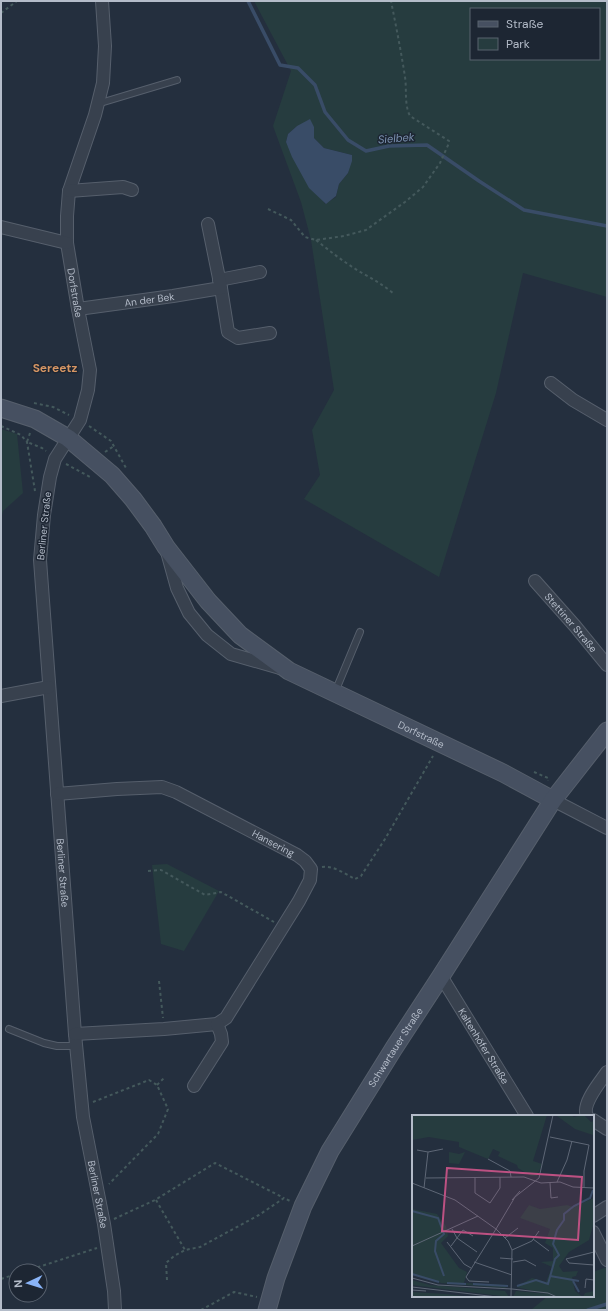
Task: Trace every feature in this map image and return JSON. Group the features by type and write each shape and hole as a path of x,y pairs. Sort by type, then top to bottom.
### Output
{"main road":[{"path":"1,408 35,419 68,438"},
{"name":"Dorfstraße","path":"68,438 112,475 133,499 166,547 208,601 240,635 290,671 503,772 553,800"},
{"name":"Schwartauer Straße","path":"268,1305 303,1206 330,1151 394,1048 553,800 607,731"}],"street":[{"name":"Dorfstraße","path":"68,438 80,420 88,390 90,370 67,242 67,216 69,191 98,104 103,83 105,46 102,1"},
{"path":"69,191 123,187 132,190"},
{"path":"208,224 228,332 238,338 270,333"},
{"path":"1,227 67,242"},
{"name":"An der Bek","path":"78,310 173,296 260,272"},
{"path":"550,383 573,400 607,420"},
{"name":"Berliner Straße","path":"68,438 55,459 50,477 44,514 40,560 82,1106 104,1224 114,1292 115,1310"},
{"name":"Dorfstraße","path":"166,547 177,588 189,613 207,636 231,654 290,671"},
{"name":"Stettiner Straße","path":"535,582 607,665"},
{"path":"1,696 49,687"},
{"name":"Hansering","path":"57,794 162,787 176,792 297,855 311,868"},
{"path":"553,800 607,828"},
{"path":"76,1040 217,1024 226,1018 299,900 310,880 311,868"},
{"name":"Kaltenhöfer Straße","path":"441,976 526,1115"},
{"path":"194,1086 222,1042 217,1024"},
{"path":"586,1115 585,1113 588,1100 607,1072"},
{"path":"594,1121 607,1128"},
{"path":"594,1215 607,1207"},
{"path":"594,1234 607,1260"}],"lane":[{"path":"98,104 177,80"},
{"path":"335,692 360,632"},
{"path":"9,1029 44,1043 57,1046 76,1040"}],"path":[{"path":"1,13 16,1"},
{"path":"268,209 291,220 304,237 316,240 344,236 366,230 423,187 440,163 449,141 410,116 407,110 405,79 391,1"},
{"path":"316,240 361,273 379,282 393,293"},
{"path":"43,404 53,407 80,420"},
{"path":"1,426 21,436 27,442 36,492"},
{"path":"55,459 95,480"},
{"path":"311,868 326,866 355,879 361,876 385,839 441,743"},
{"path":"148,871 161,870 205,895 221,892 282,927"},
{"path":"159,981 164,1029"},
{"path":"157,1085 164,1078"},
{"path":"82,1106 149,1080 157,1085 168,1109 158,1134 98,1195"},
{"path":"104,1224 156,1200 215,1163 303,1206"},
{"path":"167,1280 166,1263 174,1256 185,1250 200,1247 259,1214 284,1198"},
{"path":"156,1200 185,1250"},
{"path":"48,1264 107,1244"},
{"path":"201,1310 234,1292 268,1305"}],"green space":[{"path":"254,1 607,1 607,297 523,273 496,393 439,577 304,499 320,475 312,430 334,390 311,240 301,202 273,126 291,71","holes":["297,126 314,127 314,138 324,148 352,155 348,173 339,184 336,197 325,204 286,142 288,134"]},
{"path":"1,429 17,434 23,493 3,511 1,520"},
{"path":"167,864 219,891 184,951 161,944 152,865"},
{"path":"607,1267 607,1310 531,1310 547,1297 594,1297 594,1272"}],"water":[{"path":"310,119 314,127 314,138 324,148 352,155 352,161 348,173 339,184 336,196 326,204 309,188 292,157 286,142 288,134 297,126"}],"waterway":[{"name":"Sielbek","path":"248,1 280,65 298,68 315,85 325,112 348,140 366,151 389,146 427,145 524,210 607,226"},
{"path":"588,1310 607,1304"}],"district":[{"name":"Sereetz","path":"55,368"}]}
